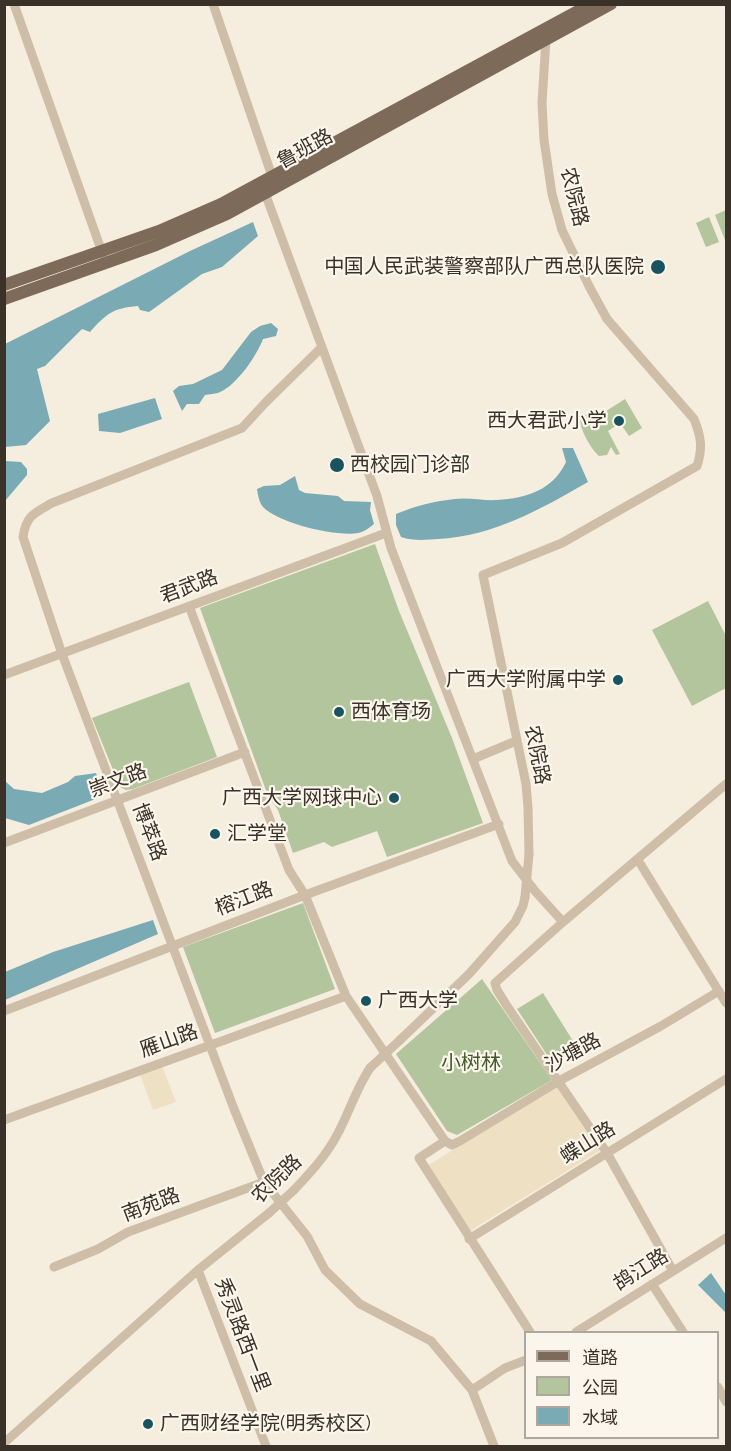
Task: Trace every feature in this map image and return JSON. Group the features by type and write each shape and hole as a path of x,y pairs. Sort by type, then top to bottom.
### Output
{"main road":[{"name":"鲁班路","path":"4,285 156,245 217,218 271,185 591,4"},
{"name":"鲁班路","path":"4,300 159,231 271,185 611,4"}],"street":[{"path":"14,4 104,257"},
{"path":"213,4 322,347 378,496 386,533 512,861 522,876 563,922"},
{"name":"农院路","path":"4,1443 198,1270 294,1190 330,1148 370,1068 469,974 515,922 525,897 530,854 527,796 483,575 562,543 697,466 702,452 700,434 694,419 607,319 562,230 552,194 544,140 542,103 546,39"},
{"name":"博萃路","path":"322,347 242,428 52,503 33,513 25,524 23,537 62,654 264,1182 301,1226 325,1270 346,1292 360,1304 431,1341 472,1390 494,1446"},
{"name":"君武路","path":"4,675 386,533"},
{"path":"189,606 289,870 305,895 346,996 445,1141"},
{"path":"473,759 516,741"},
{"name":"崇文路","path":"4,843 245,752"},
{"path":"673,1271 607,1153 495,986 497,980 563,922 726,784"},
{"name":"榕江路","path":"4,1011 305,895 498,824"},
{"path":"638,860 726,1003"},
{"name":"沙塘路","path":"469,1239 419,1158 445,1141 452,1145 460,1141 559,1081 661,1026 719,991"},
{"name":"雁山路","path":"4,1120 346,996"},
{"name":"蝶山路","path":"469,1239 725,1083"},
{"name":"南苑路","path":"54,1267 98,1249 128,1232 264,1182"},
{"name":"鸪江路","path":"578,1331 726,1238"},
{"path":"469,1239 529,1331"},
{"name":"秀灵路西一里","path":"198,1270 266,1446"},
{"path":"652,1284 683,1331"},
{"path":"472,1390 505,1368 524,1360"}],"green space":[{"path":"726,210 726,239 725,240 715,215"},
{"path":"709,217 719,242 706,247 696,223"},
{"path":"625,399 642,428 629,436 620,423 608,431 620,454 616,455 611,447 607,455 599,456 586,439 580,419 587,414 594,415 593,412 596,410 600,415"},
{"name":"西体育场","path":"375,544 399,611 452,738 483,823 387,857 377,831 332,847 324,842 293,853 278,810 268,796 200,608"},
{"path":"708,601 726,636 726,688 692,706 652,630"},
{"path":"189,682 217,757 133,789 126,790 120,787 92,718"},
{"path":"303,903 335,989 215,1033 183,947"},
{"name":"小树林","path":"482,979 552,1080 457,1135 447,1131 396,1054"},
{"path":"543,993 578,1049 553,1064 517,1009"}],"shaded area":[{"path":"162,1066 176,1102 153,1110 140,1074"},
{"path":"558,1085 601,1150 468,1232 427,1166"}],"water":[{"path":"253,222 258,236 222,267 202,274 149,312 140,310 138,306 122,308 111,313 90,332 82,329 45,366 37,369 50,421 26,445 5,447 5,344"},
{"path":"271,323 278,329 276,336 263,339 251,361 233,383 220,392 205,395 199,404 187,404 182,411 173,391 179,386 193,384 222,370 251,332"},
{"path":"155,398 162,419 120,433 99,431 98,414"},
{"path":"562,448 573,448 588,482 553,502 516,520 478,533 428,540 401,537 396,525 396,514 410,509 455,499 508,499 538,491 561,472 566,462"},
{"path":"5,461 21,462 27,469 27,475 5,501"},
{"path":"295,476 299,490 305,493 338,496 344,501 371,502 370,510 374,524 366,530 348,534 322,531 281,518 263,507 257,489 280,485"},
{"path":"96,773 103,794 98,798 29,825 5,818 5,781 14,789 42,793 68,782 75,776"},
{"path":"153,920 158,934 5,1000 5,972 53,952"},
{"path":"711,1273 726,1295 726,1313 698,1285"}],"place":[{"name":"中国人民武装警察部队广西总队医院","path":"658,267"},
{"name":"西大君武小学","path":"619,421"},
{"name":"西校园门诊部","path":"337,465"},
{"name":"广西大学附属中学","path":"618,680"},
{"name":"西体育场","path":"339,712"},
{"name":"广西大学网球中心","path":"394,798"},
{"name":"汇学堂","path":"215,834"},
{"name":"广西大学","path":"366,1001"},
{"name":"广西财经学院(明秀校区)","path":"148,1424"}]}
